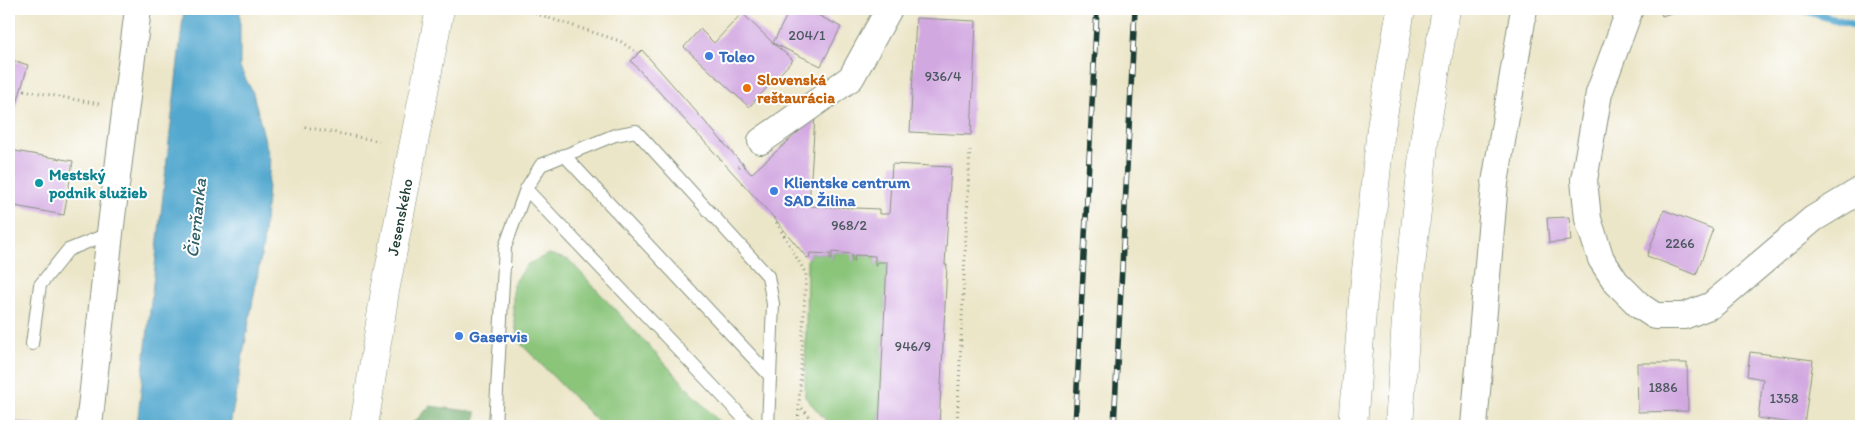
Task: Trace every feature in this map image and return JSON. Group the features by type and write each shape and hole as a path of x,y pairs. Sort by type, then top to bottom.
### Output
{"main road":[{"name":"Jesenského","path":"364,426 385,291 440,9"},
{"path":"1353,426 1363,299 1381,128 1401,9"},
{"path":"1399,426 1407,305 1425,135 1446,9"}],"street":[{"path":"89,426 110,233 138,9"},
{"path":"753,151 851,78 889,9"},
{"path":"1474,426 1495,183 1524,9"},
{"path":"1630,9 1599,93 1584,180 1588,219 1601,259 1616,282 1640,306 1655,316 1684,316 1712,304 1813,219 1861,190"}],"lane":[{"path":"495,426 505,246 526,189 541,165 616,135 636,131 768,276 773,304 768,426"},
{"path":"564,156 770,376"},
{"path":"526,189 751,426"},
{"path":"32,344 40,285 68,250 110,233"}],"path":[{"path":"522,9 620,41 639,54"},
{"path":"24,90 127,109"},
{"path":"305,127 379,141"},
{"path":"957,426 970,149"},
{"path":"739,167 753,151"},
{"path":"774,218 806,274 798,426"},
{"path":"799,405 818,426"}],"green space":[{"path":"832,252 852,254 854,261 855,255 875,256 875,266 877,266 877,262 887,262 879,426 831,426 805,397 807,258 809,258 810,253 830,254 830,259 832,259"},
{"path":"549,254 569,260 723,426 602,426 518,341 513,310 513,285 528,264"},
{"path":"430,406 476,412 475,426 410,426"}],"water":[{"name":"Čierňanka","path":"184,9 240,9 240,68 253,93 270,161 263,245 230,426 137,426"}],"building":[{"path":"790,9 806,9 841,27 821,66 773,43"},
{"path":"1660,9 1682,9 1662,16"},
{"path":"742,13 793,60 749,107 684,47 700,29 714,43"},
{"path":"916,18 976,21 971,135 910,132"},
{"path":"642,50 751,174 815,117 809,206 879,209 879,214 889,214 892,164 951,167 939,426 879,426 887,262 877,262 877,266 875,266 875,256 855,255 854,261 852,261 852,254 832,252 832,259 830,259 830,254 810,253 809,258 807,258 774,218 631,61"},
{"path":"9,59 28,65 12,121 9,120"},
{"name":"Mestský podnik služieb","path":"9,150 73,161 64,215 9,205"},
{"path":"1664,210 1713,229 1696,275 1647,256"},
{"path":"1569,217 1571,241 1549,243 1547,218"},
{"path":"1750,352 1813,360 1804,425 1758,418 1763,379 1747,376"},
{"path":"1637,363 1687,363 1688,411 1638,412"},
{"path":"9,420 38,425 38,426 9,426"}],"waterway":[{"path":"1800,9 1861,27"}],"railway":[{"path":"1075,426 1097,9"},
{"path":"1114,426 1135,9"}],"place":[{"name":"Toleo","path":"709,56"},
{"name":"Slovenská reštaurácia","path":"747,88"},
{"name":"Mestský podnik služieb","path":"39,183"},
{"name":"Klientske centrum SAD Žilina","path":"774,191"},
{"name":"Gaservis","path":"459,336"}]}
